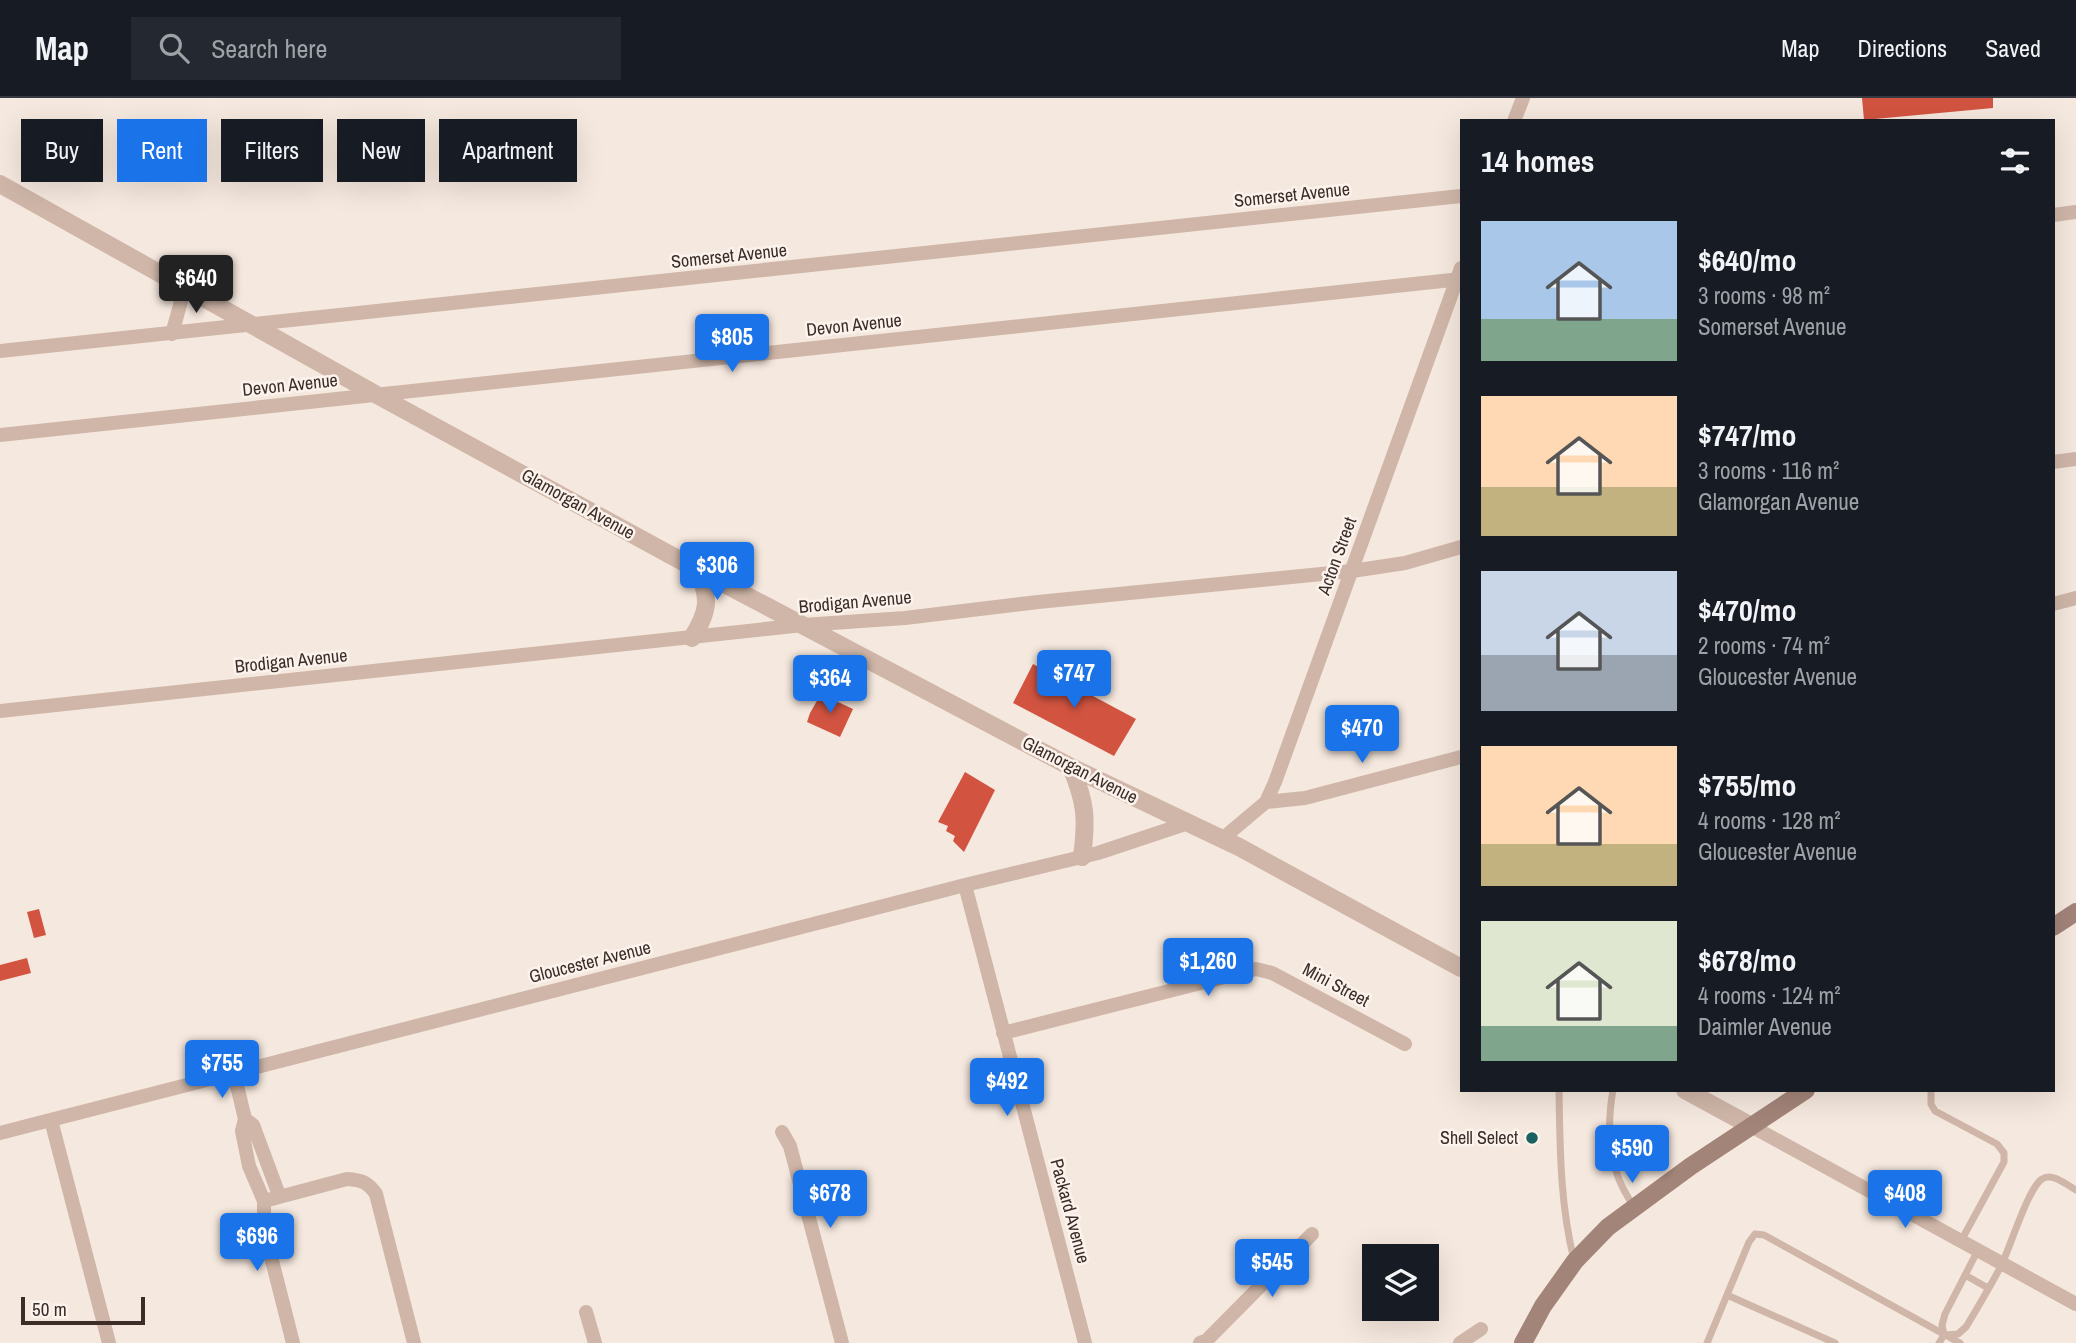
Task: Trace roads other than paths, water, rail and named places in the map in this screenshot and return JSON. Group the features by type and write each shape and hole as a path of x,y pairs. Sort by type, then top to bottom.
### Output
{"main road":[{"path":"2055,926 2076,912"},
{"path":"1523,1343 1543,1306 1575,1261 1608,1227 1802,1092"}],"street":[{"path":"1515,119 1523,98"},
{"name":"Glamorgan Avenue","path":"0,184 377,395 698,570 1072,767 1222,839 1460,967"},
{"name":"Somerset Avenue","path":"0,351 1460,196"},
{"path":"2055,215 2076,212"},
{"name":"Devon Avenue","path":"0,435 1460,276"},
{"name":"Acton Street","path":"1222,839 1266,802 1460,276"},
{"path":"172,334 185,287"},
{"path":"2055,462 2076,459"},
{"name":"Brodigan Avenue","path":"0,711 803,625 905,618 1352,571 1405,563 1460,547"},
{"path":"692,638 706,610 705,586 698,570"},
{"path":"2055,603 2076,598"},
{"path":"1266,802 1305,798 1460,757"},
{"path":"1072,767 1085,805 1086,828 1082,857"},
{"name":"Gloucester Avenue","path":"0,1133 1082,857 1188,823"},
{"name":"Packard Avenue","path":"965,885 1085,1343"},
{"name":"Mini Street","path":"1003,1033 1255,969 1272,973 1405,1044"},
{"path":"234,1073 244,1118 253,1125 249,1166 264,1201 264,1229 293,1343"},
{"path":"1689,1092 2076,1304"},
{"path":"51,1120 109,1343"},
{"path":"782,1132 790,1146 842,1343"},
{"path":"252,1141 279,1195"},
{"path":"264,1201 347,1179 370,1185 376,1194 414,1343"},
{"path":"1206,1342 1312,1234"},
{"path":"586,1312 595,1343"},
{"path":"1460,1343 1480,1329"}],"lane":[{"path":"1559,1092 1565,1218 1575,1261"},
{"path":"1613,1092 1610,1144 1623,1190 1634,1207"},
{"path":"1931,1092 1931,1104 1935,1111 1997,1144 2004,1153 2004,1162 1961,1241"},
{"path":"1944,1335 1958,1334 1966,1327 2002,1264 2039,1181 2051,1176 2076,1190"},
{"path":"1707,1343 1749,1242 1755,1234 1764,1235 1960,1343"},
{"path":"1939,1343 1944,1335 1942,1325 1945,1314 1978,1250"},
{"path":"1965,1275 1988,1288"},
{"path":"1727,1295 1835,1343"}],"place":[{"name":"Shell Select","path":"1532,1138"}]}
